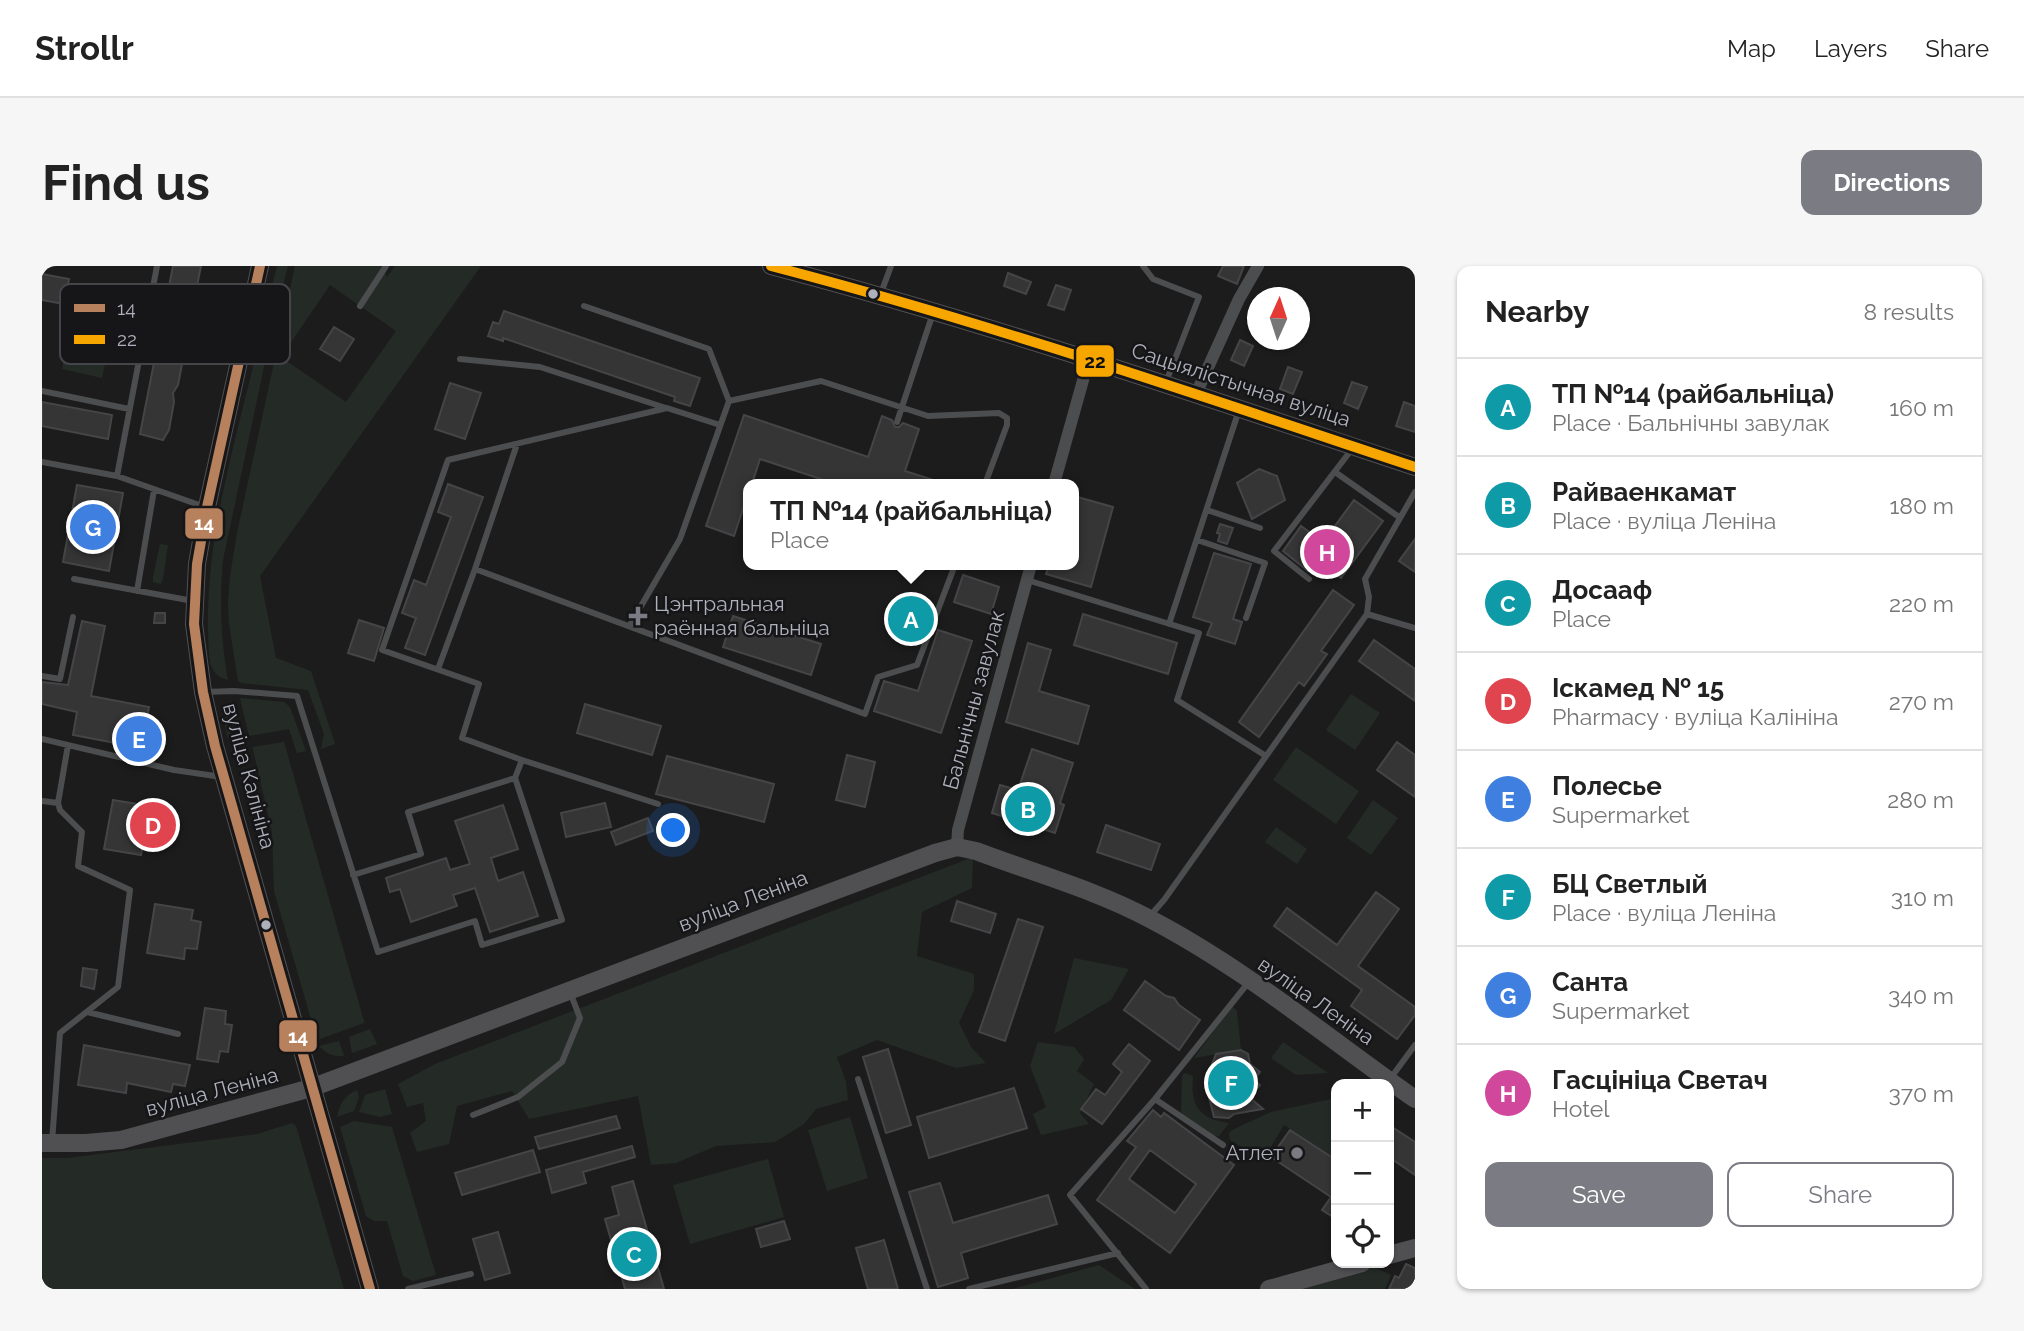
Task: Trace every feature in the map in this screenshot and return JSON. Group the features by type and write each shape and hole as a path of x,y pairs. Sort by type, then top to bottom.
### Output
{"main road":[{"name":"вуліца Калініна","path":"256,284 260,266"},
{"name":"Сацыялістычная вуліца","path":"771,266 881,295 1089,359 1415,467"},
{"name":"вуліца Калініна","path":"238,364 197,564 194,624 203,692 224,777 370,1289"},
{"name":"вуліца Леніна","path":"47,1143 121,1140 311,1088 957,847 976,851 1112,901 1172,930 1250,981 1388,1079"},
{"name":"вуліца Леніна","path":"1394,1084 1415,1099"},
{"path":"1394,1254 1415,1248"},
{"path":"1269,1289 1344,1268"}],"street":[{"path":"1196,394 1238,299 1258,266"},
{"path":"1055,479 1089,359"},
{"name":"Бальнічны завулак","path":"957,847 958,830 1030,570"}],"lane":[{"path":"154,284 157,266"},
{"path":"360,306 386,266"},
{"path":"881,295 891,266"},
{"path":"1143,266 1153,279 1199,297 1165,384"},
{"path":"584,306 709,349 729,401 680,540 630,625"},
{"path":"897,422 934,311"},
{"path":"460,359 540,367 720,425"},
{"path":"117,476 138,364"},
{"path":"729,401 821,380 928,416 999,413 1007,418 1007,425 987,479"},
{"path":"42,391 130,409"},
{"path":"658,804 462,738 479,684 382,650 448,460 667,408"},
{"path":"1169,624 1240,408"},
{"path":"438,669 517,444"},
{"path":"1246,618 1265,563 1354,447"},
{"path":"42,462 117,476 207,507"},
{"path":"1335,472 1399,517"},
{"path":"137,591 154,490"},
{"path":"1148,918 1164,900 1367,614 1369,597 1365,579 1415,492"},
{"path":"1207,510 1260,528"},
{"path":"1197,540 1265,563"},
{"path":"1274,551 1309,579"},
{"path":"475,569 866,714 878,677 917,665 953,570"},
{"path":"74,579 195,602"},
{"path":"1027,580 1199,633 1177,700 1266,757"},
{"path":"1367,614 1415,628"},
{"path":"42,676 60,679 73,617"},
{"path":"203,692 234,691 298,696 378,952 475,921 482,945 562,919 515,778 522,760"},
{"path":"42,739 185,772 224,777"},
{"path":"47,1143 60,1033 118,987 130,890 78,866 82,832 60,810 58,803 68,745"},
{"path":"353,875 421,854 408,812 515,778"},
{"path":"42,801 58,803"},
{"path":"1146,1289 1070,1195 1155,1099 1250,981"},
{"path":"473,1115 518,1097 562,1062 580,1018 569,990"},
{"path":"87,1012 178,1034"},
{"path":"1390,1079 1415,1045"},
{"path":"858,1079 927,1289"},
{"path":"1155,1099 1223,1145"},
{"path":"970,1289 1118,1253"},
{"path":"408,1289 471,1274"}],"shaded area":[{"path":"277,266 288,266 283,284 272,284"},
{"path":"295,266 382,266 387,277 395,266 481,266 260,576 276,658 311,671 335,744 321,749 324,734 308,690 238,681 229,624 230,576 274,364 290,363 346,402 396,331 330,285 290,344 290,289"},
{"path":"63,364 105,364 102,378 62,369"},
{"path":"253,364 265,364 223,560 221,620 228,680 217,674 210,663 208,623 214,543 229,463"},
{"path":"160,544 168,545 161,584 153,582"},
{"path":"1351,694 1380,713 1355,750 1326,730"},
{"path":"240,698 284,702 290,707 306,751 297,753 289,729 249,736"},
{"path":"231,701 239,736 228,738 224,714"},
{"path":"284,742 364,1021 317,1040 274,891 272,832 253,749"},
{"path":"1296,747 1359,791 1336,824 1273,780"},
{"path":"1373,800 1398,818 1371,855 1347,838"},
{"path":"1276,827 1307,849 1297,864 1265,842"},
{"path":"973,857 972,888 922,912 917,956 974,974 974,990 959,1023 971,1047 986,1063 956,1068 877,1040 837,1057 846,1082 848,1100 816,1109 804,1124 775,1142 716,1146 676,1163 651,1165 638,1096 529,1119 512,1091 457,1106 449,1144 417,1152 410,1133 426,1121 423,1103 407,1107 398,1084 435,1064"},
{"path":"1074,958 1129,969 1111,1000 1054,1034"},
{"path":"1232,1006 1237,1011 1241,1050 1194,1058"},
{"path":"370,1029 377,1044 352,1053 349,1037"},
{"path":"339,1041 344,1056 330,1054 319,1046"},
{"path":"1038,1042 1074,1047 1084,1059 1077,1071 1094,1084 1080,1113 1089,1124 1041,1135 1033,1114 1046,1107 1030,1066"},
{"path":"1283,1042 1328,1073 1296,1075 1271,1058"},
{"path":"1184,1073 1193,1076 1193,1095 1199,1109 1210,1118 1229,1123 1219,1136 1214,1137 1181,1113"},
{"path":"385,1089 392,1114 380,1117 359,1112 365,1095"},
{"path":"357,1090 359,1097 354,1111 337,1117 343,1100"},
{"path":"1331,1099 1331,1156 1284,1125 1263,1160 1230,1140 1229,1134 1232,1130 1271,1112"},
{"path":"850,1117 868,1178 827,1191 808,1130"},
{"path":"354,1121 392,1127 436,1275 413,1281 403,1276 387,1221 374,1221 366,1216 340,1127"},
{"path":"292,1123 296,1126 344,1289 42,1289 42,1158 67,1158 257,1134"},
{"path":"768,1159 784,1217 690,1244 673,1185"},
{"path":"1099,1265 1135,1289 1012,1289"},
{"path":"1358,1268 1376,1268 1391,1275 1385,1289 1285,1289"}],"building":[{"path":"173,266 201,266 197,284 169,284"},
{"path":"1223,266 1244,266 1237,284 1218,276"},
{"path":"1008,273 1031,282 1026,294 1004,286"},
{"path":"42,274 69,279 68,284 60,284 60,303 42,300"},
{"path":"1056,285 1071,290 1064,310 1048,305"},
{"path":"504,311 700,378 690,406 674,401 675,397 503,338 503,341 488,336 493,322 499,324"},
{"path":"334,327 354,339 340,361 320,349"},
{"path":"1240,340 1247,343 1247,350 1251,350 1244,366 1231,360"},
{"path":"154,364 182,364 178,385 173,393 169,430 163,440 140,434"},
{"path":"1288,367 1302,372 1293,394 1280,389"},
{"path":"1352,382 1367,387 1358,409 1344,403"},
{"path":"450,383 481,393 465,439 435,429"},
{"path":"42,402 112,415 108,439 42,426"},
{"path":"1404,402 1415,406 1415,432 1396,426"},
{"path":"744,415 868,457 882,416 892,420 895,427 903,423 919,429 905,471 930,479 821,479 760,459 754,479 743,479 743,509 734,536 706,526"},
{"path":"1259,469 1277,476 1285,500 1252,519 1237,483"},
{"path":"448,484 483,497 425,655 405,648 416,618 402,613 414,580 426,585 451,517 438,512"},
{"path":"77,485 123,493 109,571 63,562"},
{"path":"1079,497 1113,507 1091,587 1046,574 1047,570 1079,570"},
{"path":"1354,500 1383,521 1341,578 1317,560 1308,571 1283,551 1301,526 1323,542"},
{"path":"1220,524 1233,528 1227,544 1218,541"},
{"path":"1415,539 1415,572 1399,561"},
{"path":"1214,553 1251,564 1233,619 1242,622 1235,644 1207,635 1212,623 1193,617"},
{"path":"963,575 999,587 991,614 954,602"},
{"path":"1333,590 1354,605 1321,651 1327,654 1304,686 1299,682 1259,737 1239,722"},
{"path":"907,611 919,615 915,627 903,624"},
{"path":"155,613 165,613 165,623 154,623"},
{"path":"1083,614 1177,643 1168,674 1074,645"},
{"path":"733,616 821,644 811,675 723,647"},
{"path":"359,620 384,628 374,661 348,653"},
{"path":"82,621 105,626 91,696 149,707 142,748 73,735 77,712 42,704 42,682 68,685"},
{"path":"938,630 972,641 941,733 874,711 884,681 918,691"},
{"path":"1374,640 1415,669 1415,701 1359,661"},
{"path":"1028,643 1051,650 1039,691 1089,706 1078,744 1006,722"},
{"path":"585,704 661,726 652,755 577,733"},
{"path":"1397,742 1415,755 1415,797 1377,770"},
{"path":"1032,749 1073,763 1060,803 1064,805 1055,833 992,813 1000,785 1018,790"},
{"path":"847,755 875,762 865,807 836,800"},
{"path":"667,756 774,784 764,822 656,794"},
{"path":"113,800 150,806 149,816 159,817 155,845 143,844 141,855 104,849"},
{"path":"605,803 611,827 566,837 561,813"},
{"path":"503,805 518,849 491,858 498,881 523,872 538,916 490,932 475,888 453,895 457,906 411,922 400,889 390,892 386,878 446,858 450,870 470,864 455,821"},
{"path":"648,818 653,831 616,845 611,832"},
{"path":"1106,825 1160,844 1151,870 1097,852"},
{"path":"1376,892 1399,909 1358,966 1415,1007 1415,1015 1397,1039 1351,1006 1362,990 1274,926 1287,908 1337,945"},
{"path":"957,901 996,914 990,933 951,921"},
{"path":"155,904 193,910 191,920 201,922 197,949 185,948 184,959 147,953"},
{"path":"1018,919 1043,927 1005,1041 979,1032"},
{"path":"83,968 97,970 94,989 81,986"},
{"path":"1145,981 1166,996 1174,998 1179,1005 1200,1020 1179,1050 1124,1010"},
{"path":"205,1008 226,1011 225,1024 232,1025 228,1052 220,1051 218,1062 197,1059"},
{"path":"1129,1044 1150,1061 1102,1124 1081,1109 1096,1089 1105,1095 1122,1072 1113,1064"},
{"path":"84,1045 190,1065 185,1086 173,1084 171,1092 127,1083 126,1093 78,1085"},
{"path":"888,1049 911,1125 886,1133 863,1057"},
{"path":"1241,1050 1248,1054 1250,1064 1260,1072 1254,1080 1260,1085 1249,1097 1263,1109 1234,1114 1229,1118 1214,1117 1205,1082 1216,1054"},
{"path":"1014,1088 1027,1128 929,1158 917,1117"},
{"path":"1153,1110 1161,1117 1164,1113 1234,1165 1170,1253 1097,1200 1136,1147 1127,1141","holes":["1150,1150 1196,1184 1175,1213 1129,1179"]},
{"path":"616,1116 620,1128 539,1149 535,1137"},
{"path":"1394,1128 1415,1142 1415,1175 1394,1160"},
{"path":"1290,1130 1331,1157 1331,1197 1271,1157"},
{"path":"632,1146 635,1157 583,1172 586,1183 552,1193 546,1170"},
{"path":"533,1150 540,1172 462,1195 455,1173"},
{"path":"633,1181 664,1289 625,1289 605,1219 619,1215 612,1187"},
{"path":"940,1183 953,1223 1048,1195 1057,1224 961,1253 968,1278 938,1287 909,1192"},
{"path":"1331,1197 1331,1216 1322,1210"},
{"path":"784,1221 790,1239 761,1247 756,1229"},
{"path":"498,1232 510,1273 485,1280 473,1239"},
{"path":"884,1240 898,1289 868,1289 856,1248"},
{"path":"1406,1264 1415,1268 1415,1289 1389,1289 1395,1276 1399,1278"}],"transit line":[{"name":"14","path":"256,284 260,266"},
{"name":"22","path":"771,266 1014,336 1415,467"},
{"name":"14","path":"238,364 197,564 194,624 203,692 215,746 370,1289"}],"place":[{"name":"Санта","path":"93,527"},
{"name":"Гасцініца Светач","path":"1327,552"},
{"name":"Цэнтральная раённая бальніца","path":"638,616"},
{"name":"ТП №14 (райбальніца)","path":"911,619"},
{"name":"Полесье","path":"139,739"},
{"name":"Райваенкамат","path":"1028,809"},
{"name":"Іскамед № 15","path":"153,825"},
{"name":"БЦ Светлый","path":"1231,1083"},
{"name":"Атлет","path":"1297,1153"},
{"name":"Досааф","path":"634,1254"}]}
